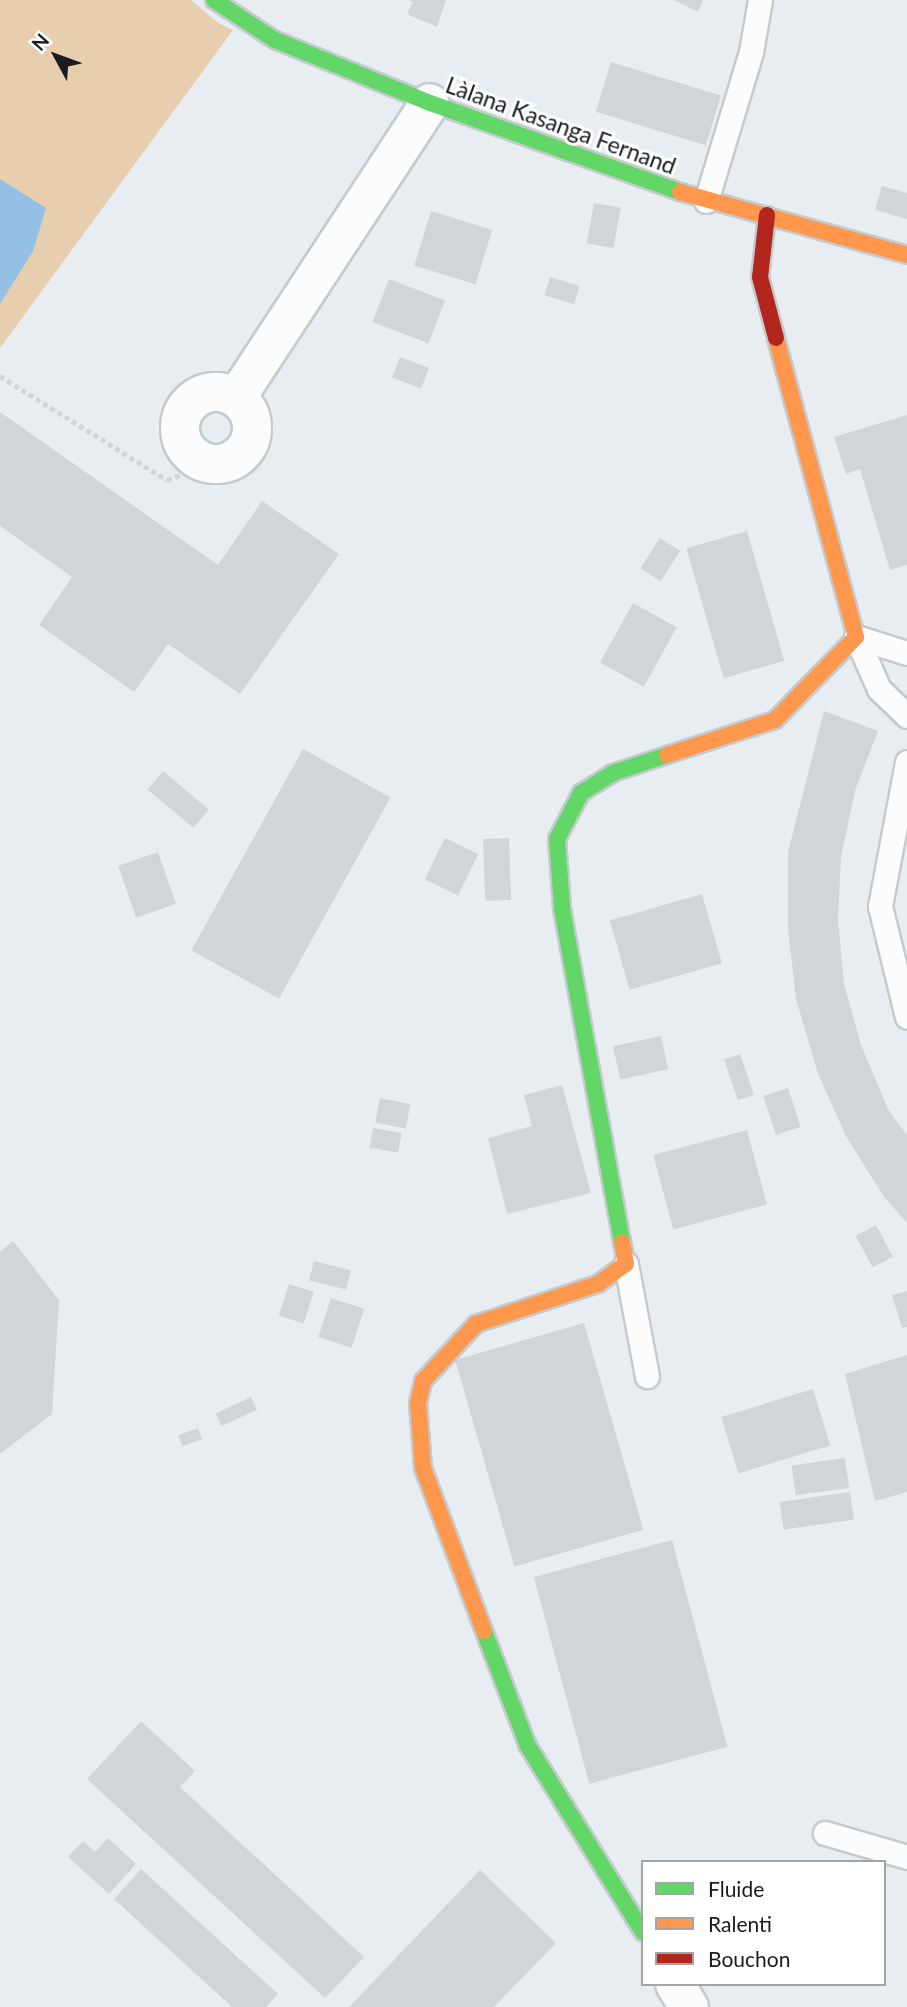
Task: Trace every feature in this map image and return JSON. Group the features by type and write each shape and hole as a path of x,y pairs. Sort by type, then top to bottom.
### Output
{"street":[{"name":"Làlana Kasanga Fernand","path":"214,0 275,40 430,103 706,201 767,215 907,255"},
{"path":"196,460 215,464 230,460 250,439 250,412 238,395 430,103"},
{"path":"641,1929 528,1746 423,1468 418,1403 423,1381 476,1324 598,1284 626,1264 562,907 557,839 582,793 613,773 775,720 856,637 760,277 767,215"},
{"path":"676,1986 689,2007"}],"lane":[{"path":"706,201 751,52 760,0"},
{"path":"856,637 907,653"},
{"path":"856,637 879,689 907,716"},
{"path":"907,762 880,905 907,1017"},
{"path":"626,1264 647,1376"},
{"path":"825,1833 907,1857"}],"path":[{"path":"0,376 167,480 186,473 196,460"}],"shaded area":[{"path":"0,0 191,0 218,23 233,30 0,348"}],"water":[{"path":"0,179 46,208 33,251 0,304"}],"building":[{"path":"409,0 446,0 437,27 407,14 413,2"},
{"path":"674,0 703,0 698,12"},
{"path":"611,62 721,96 706,145 596,112"},
{"path":"882,186 907,193 907,219 875,210"},
{"path":"594,203 621,208 613,248 587,243"},
{"path":"431,211 492,230 476,284 414,266"},
{"path":"550,277 580,286 574,304 544,295"},
{"path":"389,279 445,301 429,343 373,322"},
{"path":"400,357 429,368 421,389 392,378"},
{"path":"0,412 218,565 262,501 339,554 240,694 168,644 134,692 39,625 72,577 0,526"},
{"path":"907,415 907,565 890,570 860,469 846,474 834,437"},
{"path":"747,531 784,661 724,678 686,548"},
{"path":"660,538 680,551 661,581 640,568"},
{"path":"633,603 677,627 644,687 600,662"},
{"path":"824,711 878,731 855,791 841,857 838,919 844,984 861,1045 889,1111 907,1135 907,1223 884,1197 846,1136 818,1074 796,999 788,928 788,852"},
{"path":"303,749 390,797 279,999 191,950"},
{"path":"163,771 209,810 194,828 148,789"},
{"path":"445,838 478,854 458,896 425,879"},
{"path":"509,838 511,900 485,901 483,839"},
{"path":"158,852 176,904 136,918 118,866"},
{"path":"702,894 722,963 630,990 610,920"},
{"path":"661,1036 668,1069 620,1079 613,1046"},
{"path":"740,1054 754,1095 738,1100 724,1060"},
{"path":"562,1085 591,1193 507,1214 488,1138 532,1126 524,1095"},
{"path":"788,1088 801,1127 776,1135 763,1096"},
{"path":"380,1098 410,1104 406,1128 375,1123"},
{"path":"373,1128 402,1133 398,1153 370,1148"},
{"path":"747,1130 767,1204 673,1229 653,1155"},
{"path":"876,1225 893,1257 873,1268 856,1236"},
{"path":"13,1241 59,1300 52,1414 0,1454 0,1252"},
{"path":"314,1261 351,1270 346,1290 309,1280"},
{"path":"289,1284 314,1292 304,1323 279,1315"},
{"path":"907,1291 907,1327 902,1328 892,1295"},
{"path":"331,1298 364,1309 352,1348 318,1337"},
{"path":"584,1323 643,1530 514,1567 455,1360"},
{"path":"907,1355 907,1492 875,1501 845,1374"},
{"path":"813,1389 830,1445 738,1473 721,1417"},
{"path":"251,1397 257,1410 222,1426 216,1413"},
{"path":"198,1428 202,1439 182,1446 178,1435"},
{"path":"845,1458 849,1488 796,1495 792,1466"},
{"path":"850,1492 854,1520 784,1530 780,1502"},
{"path":"672,1540 727,1747 589,1784 534,1577"},
{"path":"141,1721 195,1771 180,1787 364,1957 325,1998 87,1779"},
{"path":"108,1838 136,1864 109,1894 68,1857 83,1841 95,1852"},
{"path":"141,1869 278,1994 266,2007 232,2007 114,1899"},
{"path":"480,1870 556,1943 494,2007 349,2007"}],"traffic: fast":[{"path":"214,0 275,40 430,103 680,192"},
{"path":"622,1242 562,907 557,839 581,793 613,773 667,755"},
{"path":"484,1631 528,1746 641,1929"}],"traffic: slow":[{"path":"680,192 907,255"},
{"path":"667,755 775,720 856,637 776,338"},
{"path":"484,1631 423,1468 418,1403 423,1381 476,1324 598,1284 626,1264 622,1242"}],"traffic: jam":[{"path":"767,215 760,277 776,338"}]}
